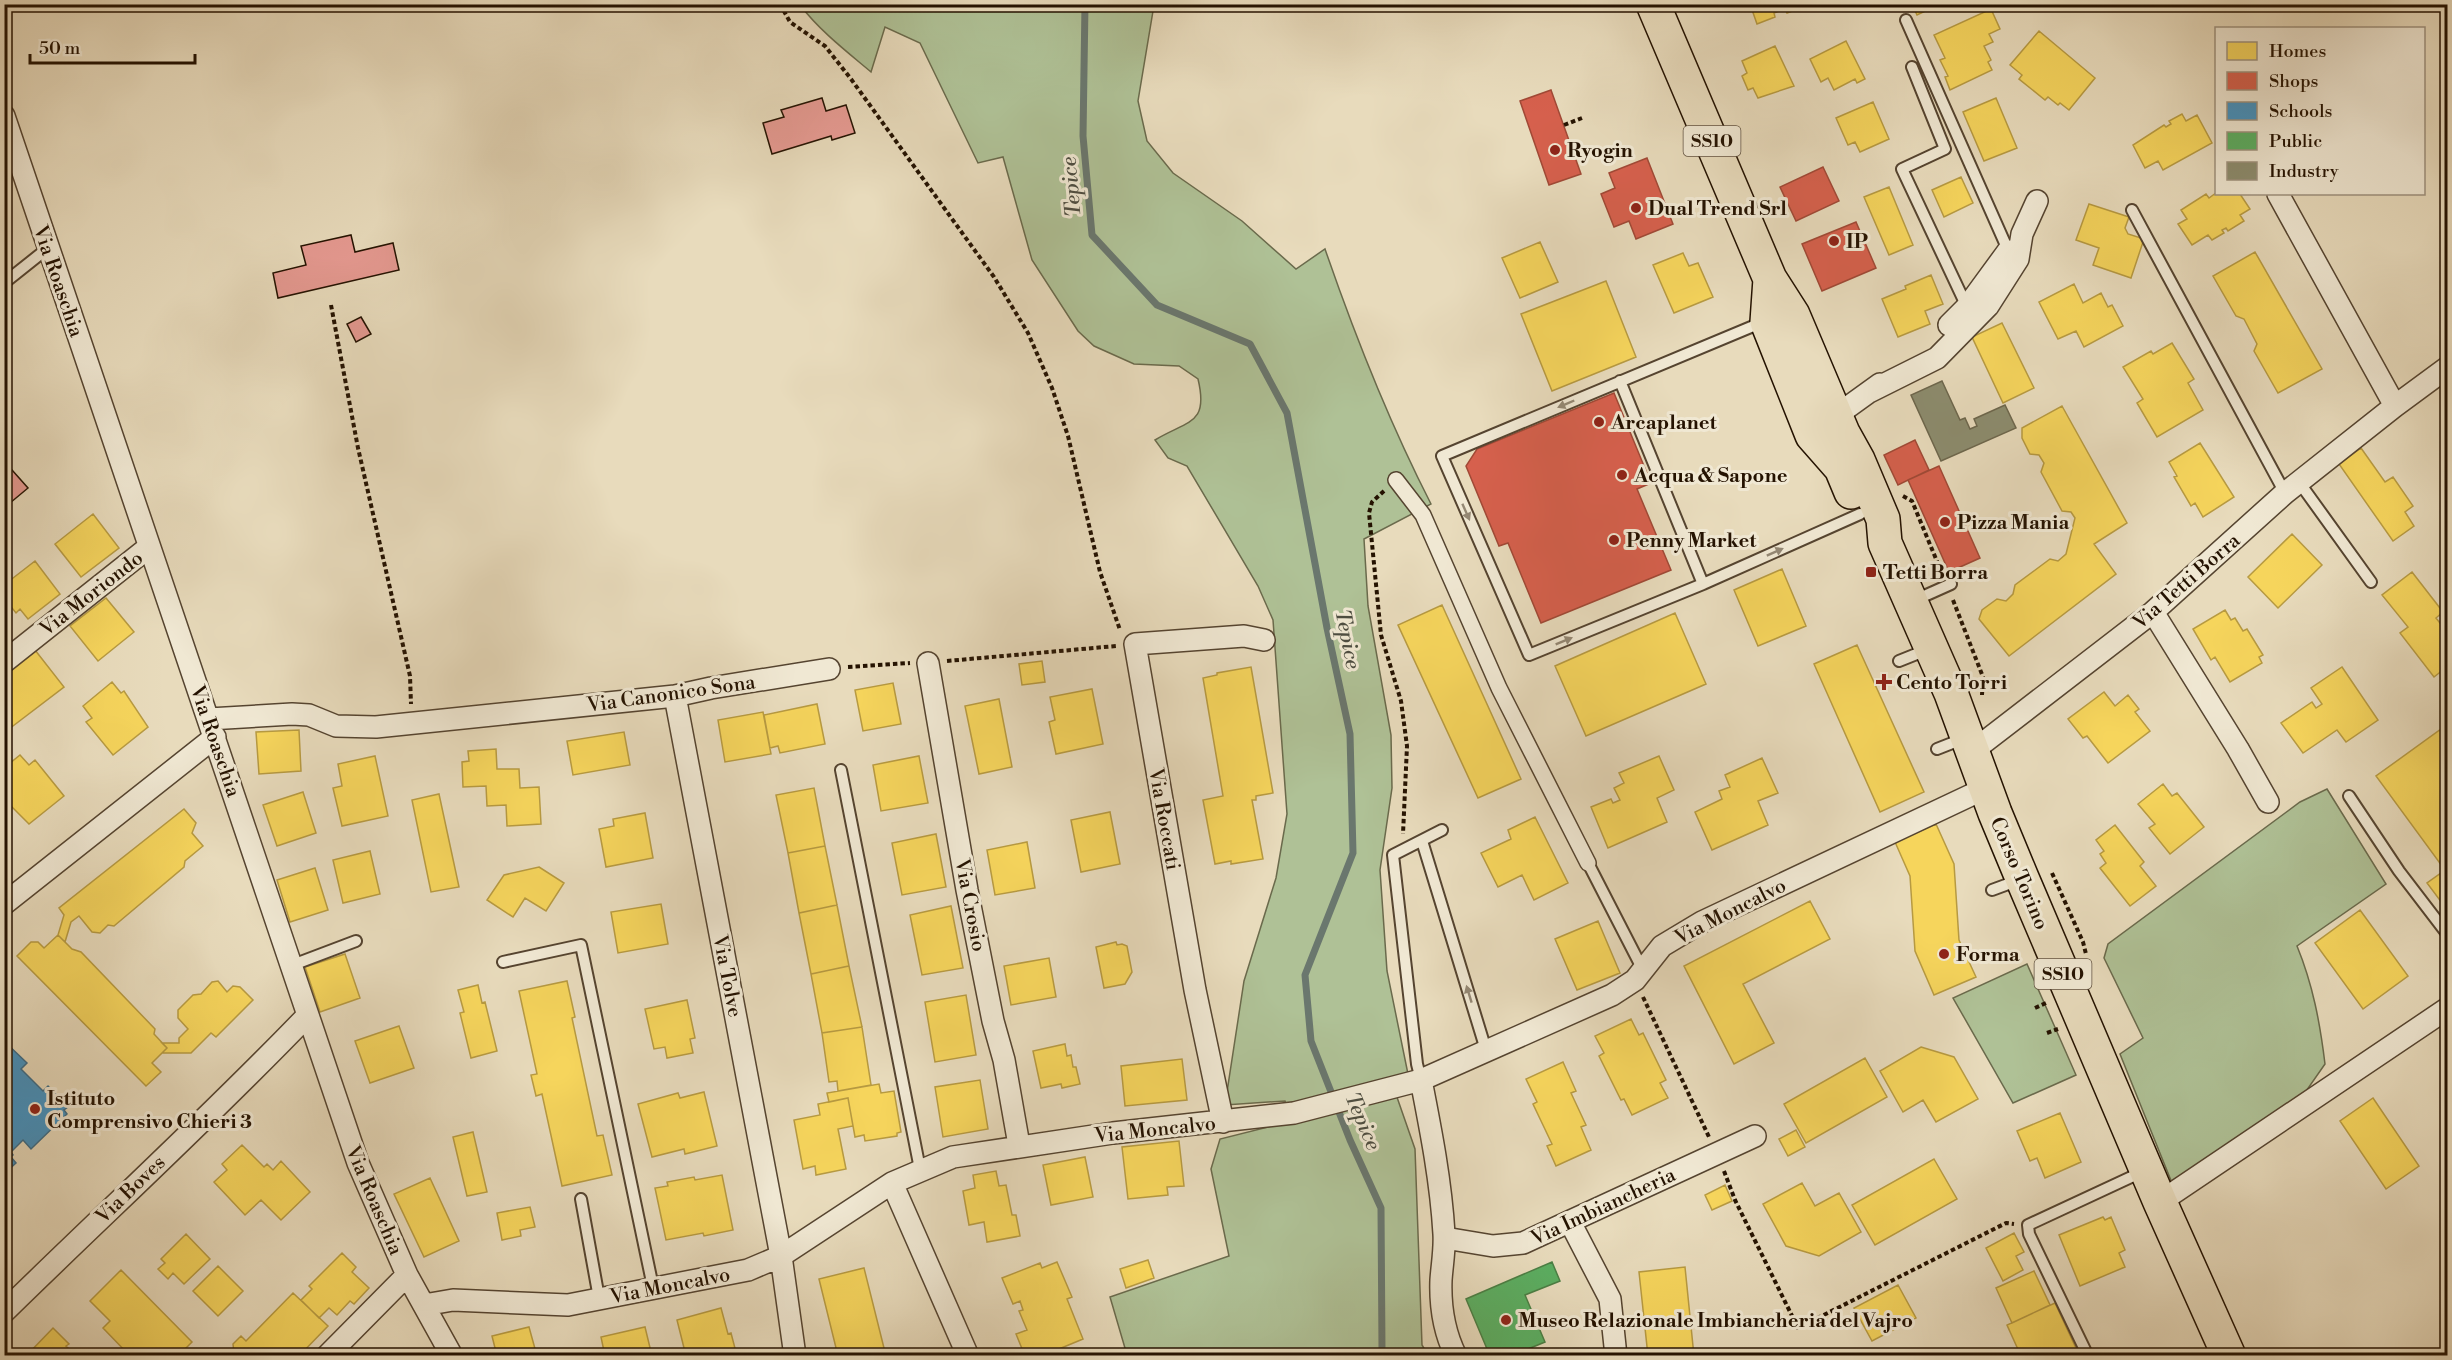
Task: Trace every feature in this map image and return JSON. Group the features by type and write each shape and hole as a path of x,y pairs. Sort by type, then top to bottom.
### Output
{"main road":[{"name":"Corso Torino","path":"1653,4 1770,279 1774,317 1834,431 1858,460 1883,519 1885,543 1913,601 1971,744 1986,788 2007,884 2146,1170 2229,1351"},
{"name":"Corso Torino","path":"1834,431 1841,468 1865,525 1885,543"}],"street":[{"name":"Via Roaschia","path":"4,116 358,1163 407,1275 452,1356"},
{"path":"2279,195 2395,405"},
{"path":"1834,431 1869,392 1928,346 1967,308 2015,242 2037,201"},
{"path":"1869,392 1936,358 1960,336 1988,306 2018,259 2015,242"},
{"name":"Via Tetti Borra","path":"1971,744 2153,612 2292,488 2395,405 2448,367"},
{"path":"1396,480 1423,515 1499,688 1588,863"},
{"name":"Via Moriondo","path":"4,662 149,547"},
{"path":"2153,612 2268,802"},
{"path":"1130,645 1244,636 1264,640"},
{"name":"Via Roccati","path":"1130,645 1195,990 1223,1122"},
{"name":"Via Crosio","path":"927,663 967,890 993,1021 1004,1060 1019,1145"},
{"name":"Via Canonico Sona","path":"212,728 292,714 309,715 336,726 376,727 675,696 829,669"},
{"name":"Via Tolve","path":"675,696 781,1256 795,1356"},
{"path":"4,903 212,728"},
{"name":"Via Moncalvo","path":"424,1305 453,1300 568,1305 748,1270 781,1256 892,1183 953,1156 1019,1145 1294,1113 1414,1082 1612,995 1639,975 1662,946 1702,922 1944,814 1986,788"},
{"path":"2160,1202 2448,1008"},
{"name":"Via Boves","path":"4,1312 143,1176 226,1100 307,1016"},
{"path":"1414,1082 1441,1186 1445,1238 1441,1280 1442,1312 1448,1341 1456,1356"},
{"name":"Via Imbiancheria","path":"1445,1238 1493,1246 1523,1243 1755,1136"},
{"path":"892,1183 968,1356"},
{"path":"1570,1222 1610,1299 1616,1356"},
{"path":"327,1356 407,1275"}],"lane":[{"path":"1906,20 2015,242"},
{"path":"1912,67 1945,149 1902,170 1967,308"},
{"path":"2132,210 2292,488 2371,582"},
{"path":"4,283 48,248"},
{"path":"1774,317 1442,456 1529,656 1702,584 1860,514"},
{"path":"1620,381 1702,584"},
{"path":"1913,601 1951,584"},
{"path":"1899,661 1932,648"},
{"path":"1937,749 1971,744"},
{"path":"841,770 920,1169"},
{"path":"2349,796 2399,871 2448,935"},
{"path":"1414,1082 1417,1064 1393,855 1442,830"},
{"path":"1422,841 1486,1050"},
{"path":"1588,863 1639,975"},
{"path":"290,966 356,941"},
{"path":"503,962 581,945 653,1287"},
{"path":"2088,1356 2029,1234 2028,1225 2146,1170"},
{"path":"581,1199 599,1298"}],"path":[{"path":"780,4 790,21 825,46 851,79 994,277 1028,333 1052,388 1068,436 1100,572 1130,645 927,663 829,669"},
{"path":"1564,125 1582,118"},
{"path":"331,306 358,448 410,676 412,723"},
{"path":"1396,480 1372,502 1369,513 1381,635 1401,701 1407,746 1402,850"},
{"path":"1639,975 1735,1200 1798,1328 2006,1223 2028,1225"},
{"path":"2035,1008 2048,1002"},
{"path":"2047,1033 2060,1028"}],"green space":[{"path":"800,5 1154,5 1138,101 1147,141 1173,173 1242,221 1296,269 1325,249 1374,378 1431,504 1364,539 1368,606 1391,735 1392,788 1380,870 1387,971 1408,1074 1391,1080 1415,1149 1422,1345 1428,1355 1127,1355 1110,1297 1229,1256 1211,1169 1220,1139 1292,1121 1285,1101 1225,1105 1244,981 1276,878 1287,814 1273,620 1258,586 1187,466 1168,458 1155,440 1186,424 1198,413 1201,394 1198,379 1179,366 1134,364 1094,346 1078,331 1032,260 1003,157 978,163 920,43 885,27 871,72 825,32"},
{"path":"2327,789 2386,884 2297,946 2315,1004 2325,1064 2302,1097 2172,1183 2120,1054 2143,1038 2104,958 2108,944 2300,802"},
{"path":"2027,964 2076,1075 2013,1103 1953,998"}],"building: Homes":[{"path":"1750,4 1803,4 1803,7 1787,13 1785,9 1774,13 1775,17 1757,24"},
{"path":"1912,4 1940,4 1917,15"},
{"path":"1991,9 2000,29 1989,34 1993,42 1984,46 1991,60 1988,62 1992,70 1950,90 1945,77 1948,76 1940,60 1945,58 1934,35"},
{"path":"2039,31 2095,78 2069,110 2048,97 2045,100 2019,79 2022,75 2010,65"},
{"path":"1846,41 1865,79 1857,83 1855,79 1834,90 1828,78 1821,82 1810,59"},
{"path":"1775,46 1794,86 1758,98 1753,88 1748,90 1742,76 1747,73 1742,61"},
{"path":"1996,98 2017,148 1984,161 1963,112"},
{"path":"1873,102 1889,139 1860,152 1855,142 1848,145 1836,118"},
{"path":"2182,114 2186,121 2197,115 2212,143 2163,170 2158,161 2145,168 2133,145 2164,125 2166,127 2171,124 2169,121"},
{"path":"1961,177 1973,203 1944,217 1932,190"},
{"path":"1889,187 1913,245 1889,255 1864,197"},
{"path":"2206,194 2209,198 2215,194 2241,195 2250,209 2240,215 2244,221 2228,231 2226,228 2222,230 2224,233 2212,240 2208,235 2192,245 2178,224 2187,219 2181,210"},
{"path":"2089,204 2129,217 2125,228 2128,234 2144,239 2131,278 2093,265 2099,248 2076,240"},
{"path":"1540,242 1558,282 1520,298 1502,258"},
{"path":"2255,252 2322,369 2278,393 2254,351 2257,344 2244,319 2236,316 2213,276"},
{"path":"1683,253 1689,266 1698,263 1713,297 1674,313 1653,265"},
{"path":"1931,275 1943,304 1925,311 1930,324 1898,337 1882,299"},
{"path":"1606,281 1636,357 1552,391 1521,314"},
{"path":"2074,284 2083,303 2101,293 2108,307 2112,305 2123,326 2084,347 2076,331 2058,339 2039,302"},
{"path":"2002,323 2034,388 2003,403 1972,337"},
{"path":"2172,343 2194,379 2188,383 2203,410 2157,437 2137,403 2143,399 2123,367 2151,351 2153,354"},
{"path":"2062,406 2127,523 2094,544 2116,574 2009,656 1979,619 1982,610 1997,599 2006,601 2013,594 2015,585 2050,559 2058,561 2066,554 2075,518 2071,512 2062,511 2041,472 2044,463 2039,455 2030,454 2022,438 2022,428"},
{"path":"2200,443 2234,497 2203,517 2195,503 2191,506 2174,477 2177,476 2169,462"},
{"path":"2361,448 2385,482 2393,477 2413,506 2405,512 2414,526 2393,541 2339,464"},
{"path":"93,514 119,548 81,577 55,544"},
{"path":"2292,534 2322,565 2278,608 2248,577"},
{"path":"35,561 60,594 28,619 20,609 16,613 4,598 4,585"},
{"path":"1782,569 1806,626 1758,646 1734,590"},
{"path":"2412,572 2443,612 2436,618 2448,633 2448,666 2434,677 2400,633 2408,627 2382,595"},
{"path":"106,598 134,632 98,661 70,626"},
{"path":"1442,605 1521,779 1478,798 1398,625"},
{"path":"2225,610 2231,620 2235,618 2243,631 2247,629 2263,655 2259,657 2262,663 2230,682 2215,657 2211,660 2193,629"},
{"path":"1675,613 1706,684 1586,736 1555,666"},
{"path":"1857,645 1924,792 1880,812 1814,664"},
{"path":"35,650 64,687 9,729 4,722 4,674"},
{"path":"1042,661 1045,682 1022,685 1019,664"},
{"path":"1251,667 1273,793 1256,796 1256,800 1252,800 1263,859 1215,864 1203,800 1223,796 1203,678"},
{"path":"2342,667 2378,720 2346,742 2337,730 2303,753 2281,723 2312,702 2316,708 2322,704 2311,688"},
{"path":"112,682 121,693 124,691 148,727 113,755 86,722 92,718 83,706"},
{"path":"893,683 901,724 863,731 855,690"},
{"path":"1092,689 1103,744 1056,754 1049,722 1055,720 1050,697"},
{"path":"2104,692 2115,706 2128,695 2139,709 2135,712 2150,731 2108,763 2087,736 2083,738 2068,719"},
{"path":"999,699 1012,767 979,774 965,706"},
{"path":"817,704 825,744 780,753 778,746 770,748 764,715"},
{"path":"763,712 771,754 725,762 718,720"},
{"path":"2448,724 2448,911 2427,883 2445,870 2376,776"},
{"path":"299,730 301,771 259,774 256,732"},
{"path":"624,732 630,765 573,775 567,741"},
{"path":"496,749 497,769 519,769 520,788 539,787 541,824 507,826 506,805 487,806 486,786 463,787 462,762 469,761 468,751"},
{"path":"20,755 29,765 35,760 64,796 29,824 4,799 4,768"},
{"path":"375,756 388,816 342,826 333,788 342,786 338,764"},
{"path":"919,756 928,803 881,811 873,765"},
{"path":"1659,756 1674,790 1657,798 1667,822 1608,848 1591,807 1611,799 1613,803 1620,800 1614,788 1624,783 1619,773"},
{"path":"1762,758 1778,793 1758,801 1768,825 1712,850 1695,812 1722,799 1719,791 1730,787 1725,775"},
{"path":"2163,784 2172,796 2177,793 2204,827 2170,854 2149,828 2155,824 2138,804"},
{"path":"814,788 825,846 788,853 776,795"},
{"path":"303,792 316,833 277,846 263,805"},
{"path":"439,794 459,887 431,892 412,800"},
{"path":"184,809 196,823 192,833 203,846 185,861 184,867 114,926 108,925 100,933 92,932 79,916 71,922 65,942 58,935 64,915 59,908"},
{"path":"1110,812 1120,864 1081,872 1071,820"},
{"path":"645,813 653,858 606,867 599,829 614,826 613,819"},
{"path":"1535,817 1568,883 1534,900 1522,875 1498,887 1481,853 1511,839 1508,830"},
{"path":"1936,824 1954,864 1959,940 1976,977 1934,995 1915,951 1910,876 1895,842"},
{"path":"2115,825 2144,862 2140,866 2156,886 2130,906 2100,868 2106,863 2100,854 2104,851 2096,840"},
{"path":"936,834 946,887 902,895 892,843"},
{"path":"1027,842 1035,888 995,895 987,850"},
{"path":"825,846 837,905 799,913 788,853"},
{"path":"370,851 380,894 343,903 333,860"},
{"path":"539,867 564,883 546,911 525,898 513,917 487,900 504,875"},
{"path":"315,868 328,910 290,922 277,880"},
{"path":"1810,901 1830,939 1743,984 1774,1043 1734,1064 1684,966"},
{"path":"661,904 668,944 618,953 611,912"},
{"path":"837,905 849,966 811,974 799,913"},
{"path":"951,906 963,968 922,975 910,915"},
{"path":"2360,910 2408,976 2363,1009 2315,943"},
{"path":"1598,921 1620,973 1577,990 1555,939"},
{"path":"58,935 72,949 81,952 155,1029 154,1034 167,1048 152,1063 161,1072 146,1086 17,956 31,942 38,942 44,948"},
{"path":"1116,942 1117,945 1127,946 1132,972 1125,984 1104,988 1096,947"},
{"path":"345,954 360,998 320,1012 305,967"},
{"path":"1049,958 1056,997 1011,1005 1004,966"},
{"path":"849,966 862,1027 822,1033 811,974"},
{"path":"218,981 227,992 233,986 240,987 253,1000 216,1037 211,1033 191,1053 162,1053 167,1048 162,1043 179,1043 179,1038 188,1029 178,1018 178,1010 193,995 201,994 212,982"},
{"path":"567,981 575,1017 572,1018 597,1136 603,1135 612,1175 562,1186 542,1094 536,1096 531,1075 537,1074 519,991"},
{"path":"478,985 482,1003 485,1002 497,1051 471,1058 460,1013 464,1012 458,990"},
{"path":"966,995 976,1055 935,1062 925,1002"},
{"path":"687,1000 695,1038 690,1039 693,1053 667,1058 665,1047 654,1049 645,1009"},
{"path":"1631,1019 1639,1035 1643,1033 1666,1080 1660,1083 1668,1098 1632,1115 1624,1099 1621,1100 1599,1056 1604,1053 1595,1036"},
{"path":"399,1026 414,1068 370,1083 355,1041"},
{"path":"862,1027 871,1085 838,1091 837,1081 829,1082 822,1033"},
{"path":"1065,1044 1067,1056 1071,1055 1080,1084 1062,1088 1061,1084 1041,1088 1033,1051"},
{"path":"1921,1047 1954,1057 1978,1099 1936,1122 1923,1100 1903,1112 1880,1071"},
{"path":"1865,1058 1887,1097 1806,1143 1784,1104"},
{"path":"1182,1059 1187,1100 1125,1106 1121,1066"},
{"path":"1563,1062 1576,1091 1571,1093 1586,1125 1581,1127 1591,1150 1556,1166 1547,1146 1552,1144 1533,1104 1537,1102 1526,1079"},
{"path":"980,1080 988,1129 943,1137 935,1087"},
{"path":"879,1084 881,1093 894,1091 901,1132 897,1133 897,1136 865,1141 864,1135 855,1137 848,1098 829,1102 827,1093"},
{"path":"704,1092 717,1146 685,1154 684,1149 652,1157 638,1104 678,1093 680,1098"},
{"path":"848,1098 853,1126 838,1129 846,1169 816,1175 815,1166 803,1169 794,1120 820,1115 818,1104"},
{"path":"2373,1098 2419,1166 2386,1189 2340,1121"},
{"path":"2060,1113 2081,1162 2045,1178 2037,1158 2030,1161 2017,1131"},
{"path":"1796,1130 1805,1147 1788,1156 1779,1139"},
{"path":"473,1132 487,1192 467,1196 453,1137"},
{"path":"1179,1141 1184,1186 1167,1187 1168,1195 1128,1199 1122,1147"},
{"path":"242,1145 264,1167 267,1164 273,1170 281,1161 310,1192 281,1220 261,1200 245,1215 214,1182 227,1170 222,1164"},
{"path":"1085,1157 1093,1197 1051,1205 1043,1165"},
{"path":"1934,1159 1957,1199 1875,1245 1852,1205"},
{"path":"996,1171 999,1186 1006,1185 1012,1215 1016,1215 1020,1236 987,1242 984,1222 969,1225 963,1191 975,1188 973,1175"},
{"path":"722,1175 733,1230 666,1240 655,1188 668,1186 667,1182"},
{"path":"430,1178 459,1241 424,1257 394,1194"},
{"path":"1802,1183 1815,1206 1839,1193 1861,1232 1819,1256 1786,1246 1763,1204"},
{"path":"1725,1185 1732,1201 1712,1210 1705,1195"},
{"path":"530,1207 535,1227 520,1230 521,1236 502,1240 497,1213"},
{"path":"2103,1217 2105,1220 2111,1217 2125,1250 2119,1253 2125,1267 2080,1286 2059,1235"},
{"path":"2014,1233 2024,1252 2016,1256 2023,1270 2003,1281 1986,1248"},
{"path":"186,1234 210,1259 184,1284 173,1273 168,1279 158,1269 165,1263 161,1259"},
{"path":"342,1253 356,1267 352,1272 369,1288 354,1304 350,1301 337,1315 329,1308 319,1318 301,1300 312,1289 309,1286"},
{"path":"1148,1260 1154,1278 1126,1288 1120,1269"},
{"path":"1057,1262 1072,1297 1067,1299 1083,1339 1042,1356 1025,1356 1016,1334 1027,1330 1019,1311 1023,1310 1020,1301 1013,1304 1002,1278 1040,1263 1042,1268"},
{"path":"218,1266 243,1291 218,1316 193,1291"},
{"path":"1685,1267 1694,1356 1648,1356 1639,1272"},
{"path":"864,1268 886,1356 838,1356 819,1279"},
{"path":"121,1270 192,1342 178,1356 146,1356 141,1350 135,1356 130,1356 103,1328 110,1321 90,1301"},
{"path":"2034,1271 2050,1305 2012,1323 1996,1288"},
{"path":"1898,1285 1916,1318 1872,1341 1854,1308"},
{"path":"293,1293 328,1326 299,1356 237,1356 234,1353 233,1344 241,1336 246,1341"},
{"path":"2055,1303 2076,1348 2060,1356 2021,1356 2007,1325"},
{"path":"721,1308 737,1356 686,1356 677,1320"},
{"path":"529,1327 537,1356 497,1356 492,1336"},
{"path":"645,1327 652,1356 605,1356 601,1337"},
{"path":"53,1328 69,1344 66,1346 76,1356 29,1356 28,1354"}],"building: Shops":[{"name":"Ryogin","path":"1551,90 1581,174 1549,185 1520,101"},
{"name":"Dual Trend Srl","path":"1647,158 1673,224 1636,239 1629,221 1614,227 1601,194 1615,188 1609,173"},
{"path":"1823,167 1839,201 1796,221 1780,187"},
{"path":"1856,222 1876,268 1822,291 1802,244"},
{"path":"1614,393 1651,483 1637,489 1671,570 1541,623 1508,543 1499,546 1466,466 1477,449"},
{"path":"1915,440 1929,470 1898,485 1884,455"},
{"path":"1939,466 1980,558 1949,572 1908,480"}],"building: Schools":[{"name":"Istituto Comprensivo Chieri 3","path":"4,1041 27,1063 21,1069 43,1091 48,1086 68,1107 64,1110 67,1114 31,1149 23,1140 11,1152 13,1155 11,1157 16,1163 4,1174"}],"building: Public":[{"name":"Museo Relazionale Imbiancheria del Vajro","path":"1552,1262 1560,1281 1525,1295 1545,1342 1523,1351 1525,1356 1490,1356 1466,1299"}],"building: Industry":[{"path":"1942,381 1960,420 1965,418 1970,429 1977,426 1974,419 2005,405 2016,428 1941,461 1911,395"}],"building: Other":[{"path":"822,98 826,111 846,105 855,133 832,140 831,136 772,154 763,123 784,117 781,110"},
{"path":"351,235 355,252 393,243 399,270 278,298 273,273 306,265 301,246"},
{"path":"361,317 371,334 356,342 347,324"},
{"path":"4,461 28,488 4,508"}],"waterway":[{"name":"Tepice","path":"1085,4 1083,136 1092,235 1157,305 1250,344 1287,413 1327,628 1350,734 1353,853 1305,975 1311,1041 1350,1140 1381,1208 1382,1349 1386,1356"}],"place":[{"name":"Ryogin","path":"1555,150"},
{"name":"Dual Trend Srl","path":"1636,208"},
{"name":"IP","path":"1834,241"},
{"name":"Arcaplanet","path":"1599,422"},
{"name":"Acqua & Sapone","path":"1622,475"},
{"name":"Pizza Mania","path":"1945,522"},
{"name":"Penny Market","path":"1614,540"},
{"name":"Tetti Borra","path":"1871,572"},
{"name":"Cento Torri","path":"1884,682"},
{"name":"Forma","path":"1944,954"},
{"name":"Istituto Comprensivo Chieri 3","path":"35,1109"},
{"name":"Museo Relazionale Imbiancheria del Vajro","path":"1506,1320"}]}
